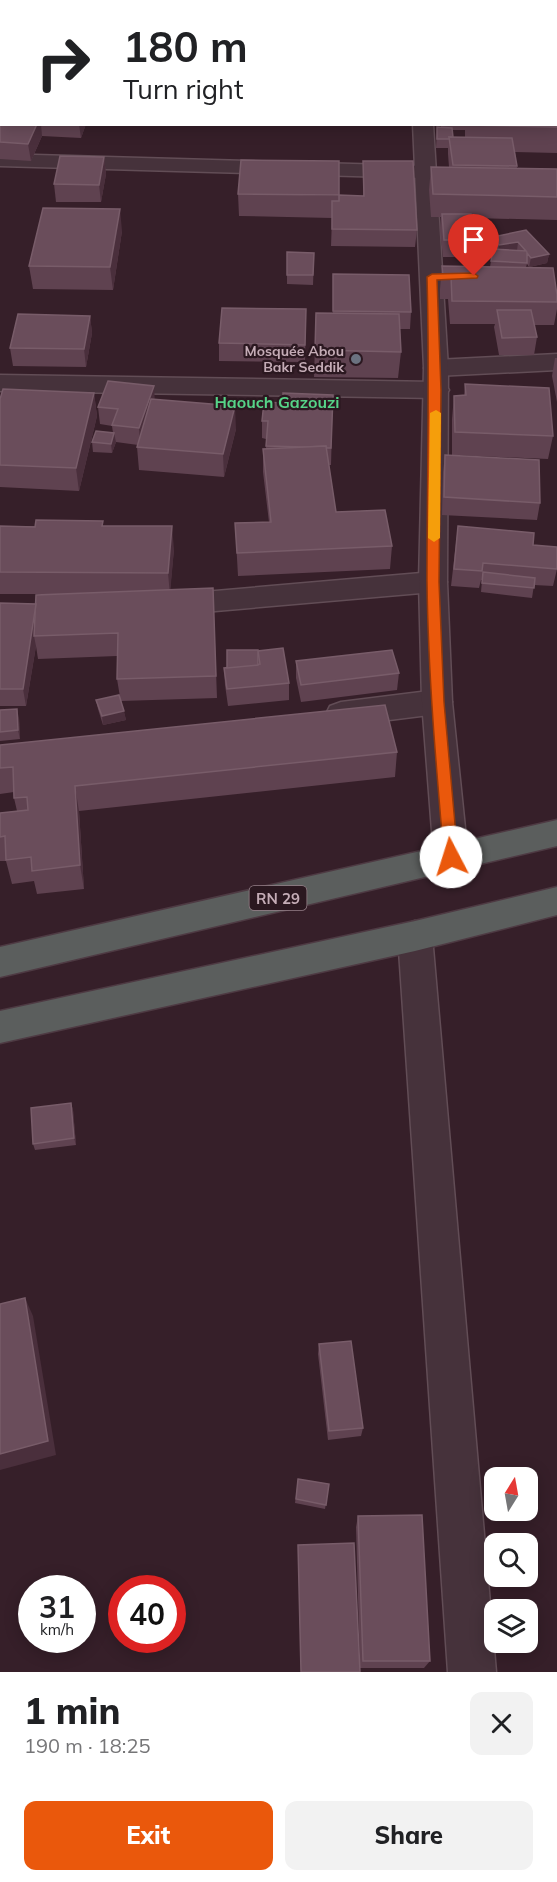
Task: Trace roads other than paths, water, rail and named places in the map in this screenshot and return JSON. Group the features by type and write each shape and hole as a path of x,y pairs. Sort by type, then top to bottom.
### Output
{"highway":[{"name":"RN 29","path":"0,963 557,833"},
{"path":"0,1027 415,936 557,901"}],"street":[{"path":"423,126 425,172 443,276 436,379 433,582 437,702 451,857"},
{"path":"0,160 425,172"},
{"path":"0,383 436,379 557,362"},
{"path":"141,607 433,582"},
{"path":"307,719 437,702"},
{"path":"415,936 472,1672"}],"place":[{"name":"Mosquée Abou Bakr Seddik","path":"356,359"}],"district":[{"name":"Haouch Gazouzi","path":"277,402"}]}
